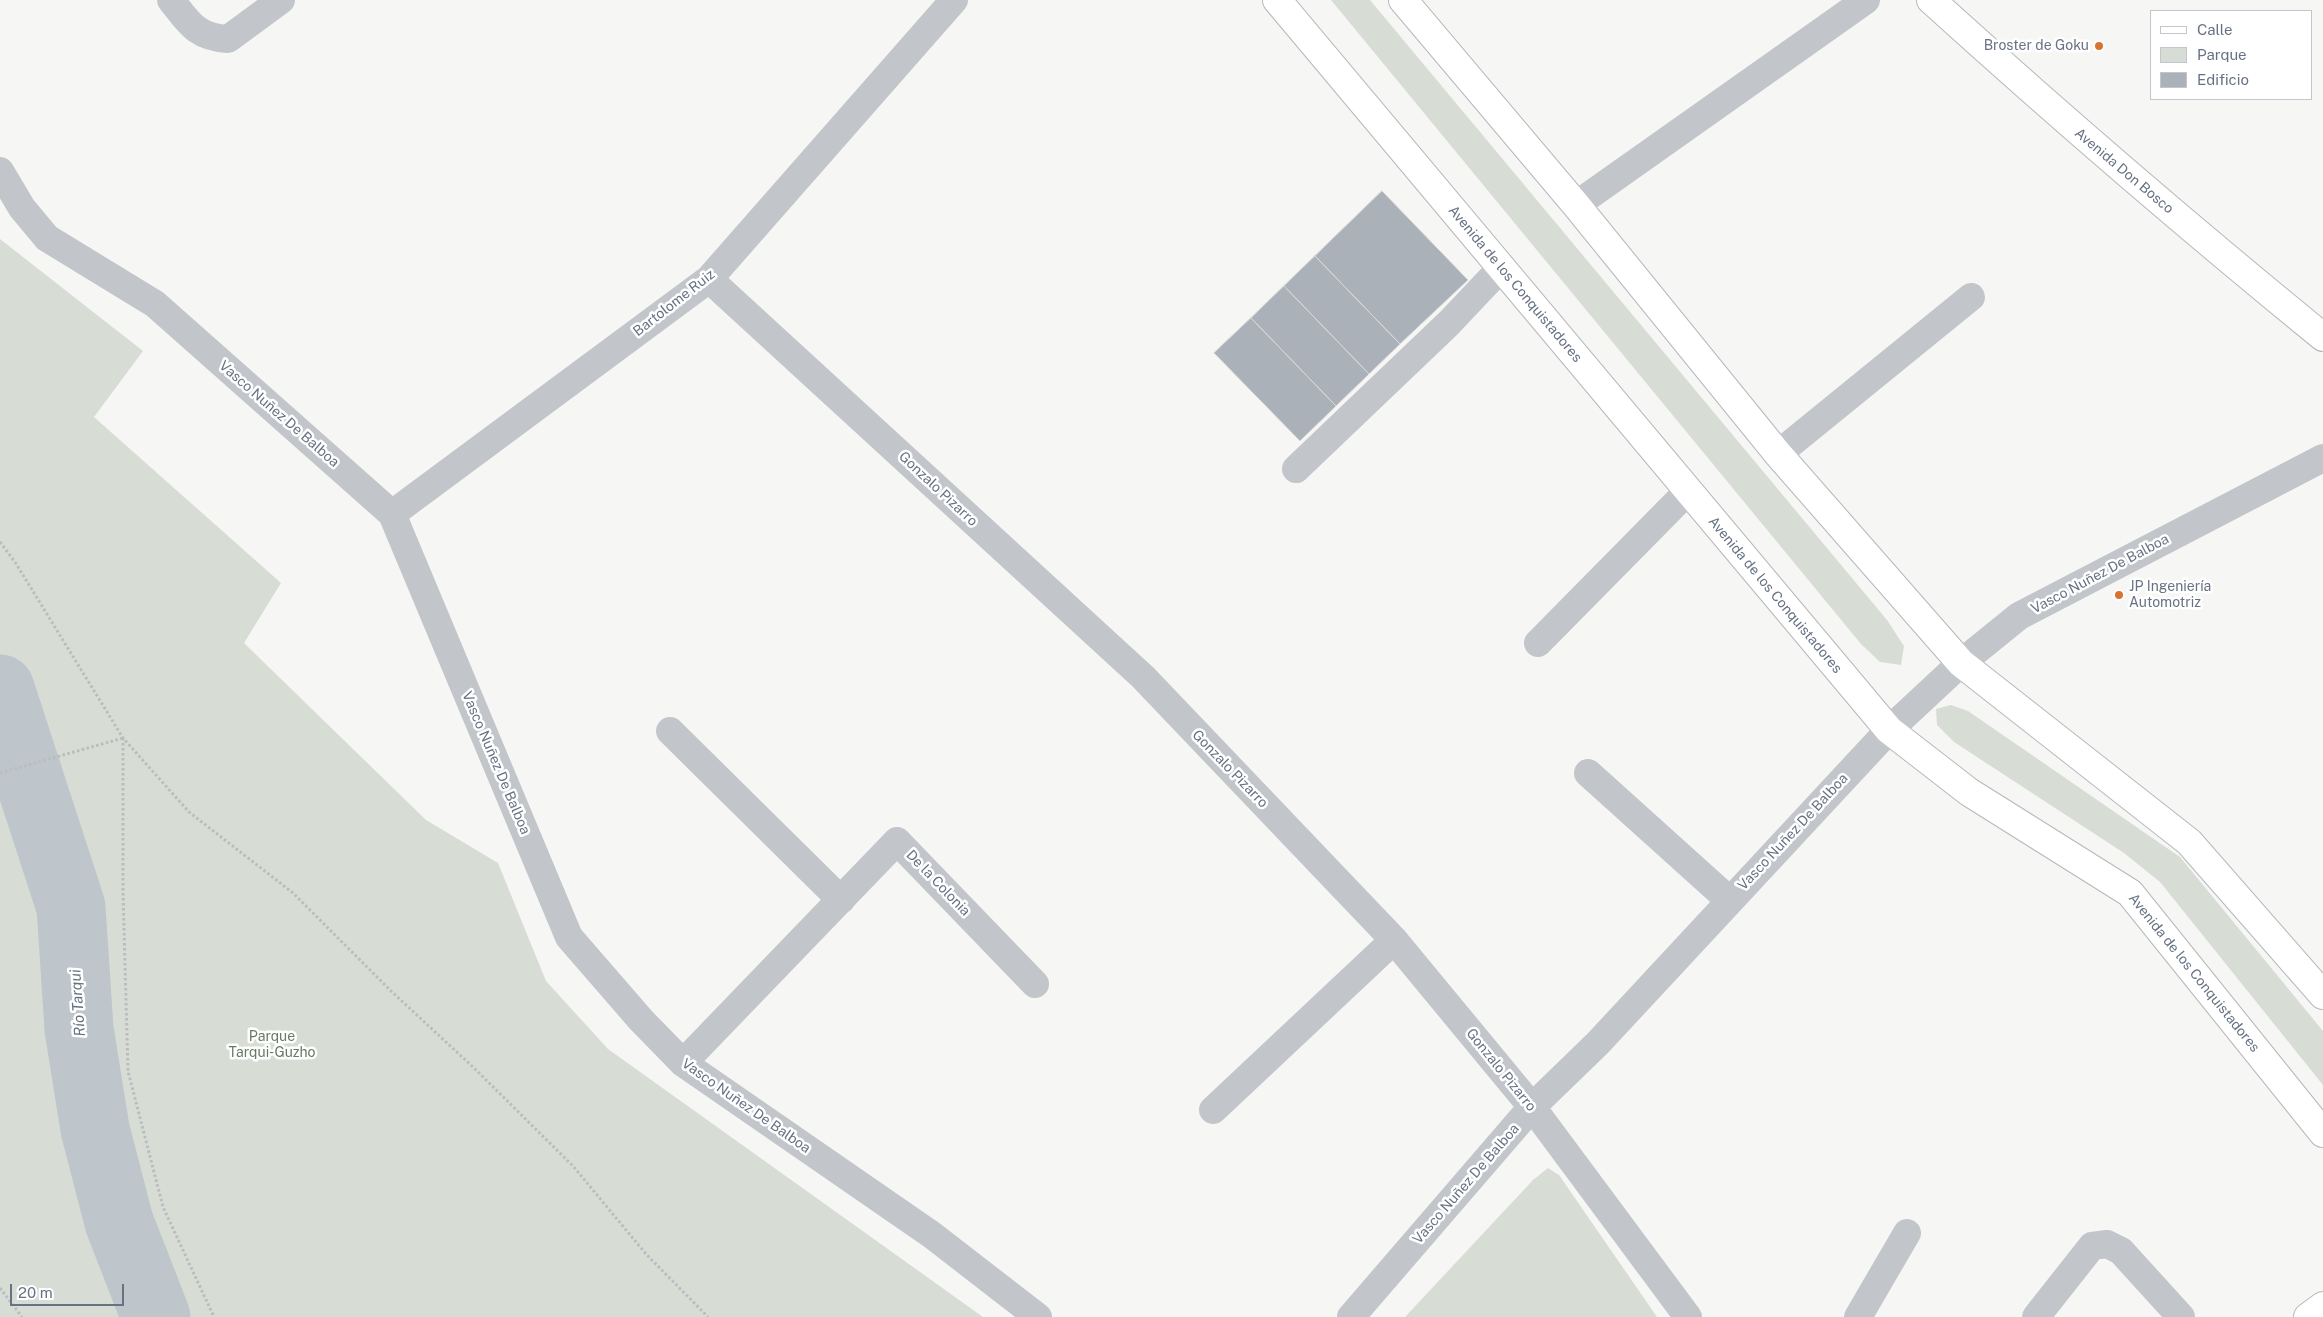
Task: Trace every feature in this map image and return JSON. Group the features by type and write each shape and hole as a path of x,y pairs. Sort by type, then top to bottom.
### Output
{"main road":[{"name":"Avenida de los Conquistadores","path":"1277,0 1889,730 1969,792 2130,893 2323,1133"},
{"path":"1402,0 1576,205 1778,454 1961,663 2189,842 2323,995"},
{"name":"Avenida Don Bosco","path":"1931,0 2059,116 2227,259 2323,337"},
{"path":"2308,1317 2323,1306"}],"street":[{"path":"171,0 194,29 210,38 228,39 281,0"},
{"name":"Bartolome Ruiz","path":"392,514 709,279 954,0"},
{"path":"1576,205 1866,0"},
{"name":"Vasco Nuñez De Balboa","path":"0,170 22,208 47,238 154,304 392,514 569,937 641,1020 683,1063 932,1235 1038,1317"},
{"path":"1296,468 1449,324 1501,268"},
{"name":"Gonzalo Pizarro","path":"709,279 1143,677 1394,940 1532,1107 1688,1317"},
{"path":"1778,454 1971,298"},
{"name":"Vasco Nuñez De Balboa","path":"1351,1317 1532,1107 1598,1043 1889,730 1961,663 2019,616 2323,458"},
{"path":"1538,643 1688,491"},
{"path":"670,731 841,900"},
{"path":"1588,773 1729,900"},
{"name":"De la Colonia","path":"683,1063 897,841 1035,984"},
{"path":"1214,1110 1394,940"},
{"path":"1858,1317 1908,1233"},
{"path":"2036,1317 2092,1246 2108,1244 2121,1251 2181,1317"}],"path":[{"path":"0,542 15,562 123,738 189,812 293,893 392,992 567,1159 646,1254 708,1317"},
{"path":"0,772 123,738"},
{"path":"123,738 123,892 128,1071 163,1207 214,1317"},
{"path":"0,1288 22,1317"}],"green space":[{"path":"1331,0 1370,0 1887,620 1904,646 1901,665 1880,662 1861,644"},
{"name":"Parque Tarqui-Guzho","path":"0,239 143,351 94,417 281,583 244,643 426,820 498,863 546,981 608,1049 983,1317 0,1317"},
{"path":"1951,705 1968,711 2180,857 2323,1031 2323,1085 2160,882 2124,853 1954,742 1937,725 1936,709"},
{"path":"1548,1168 1559,1175 1657,1317 1405,1317 1533,1180"}],"building":[{"path":"1382,191 1468,280 1400,344 1315,256"},
{"path":"1315,256 1400,344 1369,374 1284,286"},
{"path":"1284,286 1369,374 1336,406 1251,318"},
{"path":"1251,318 1336,406 1300,441 1214,353"}],"waterway":[{"name":"Río Tarqui","path":"0,689 71,907 79,1029 95,1129 119,1222 156,1317"}],"place":[{"name":"Broster de Goku","path":"2099,46"},
{"name":"JP Ingeniería Automotriz","path":"2119,595"}]}
